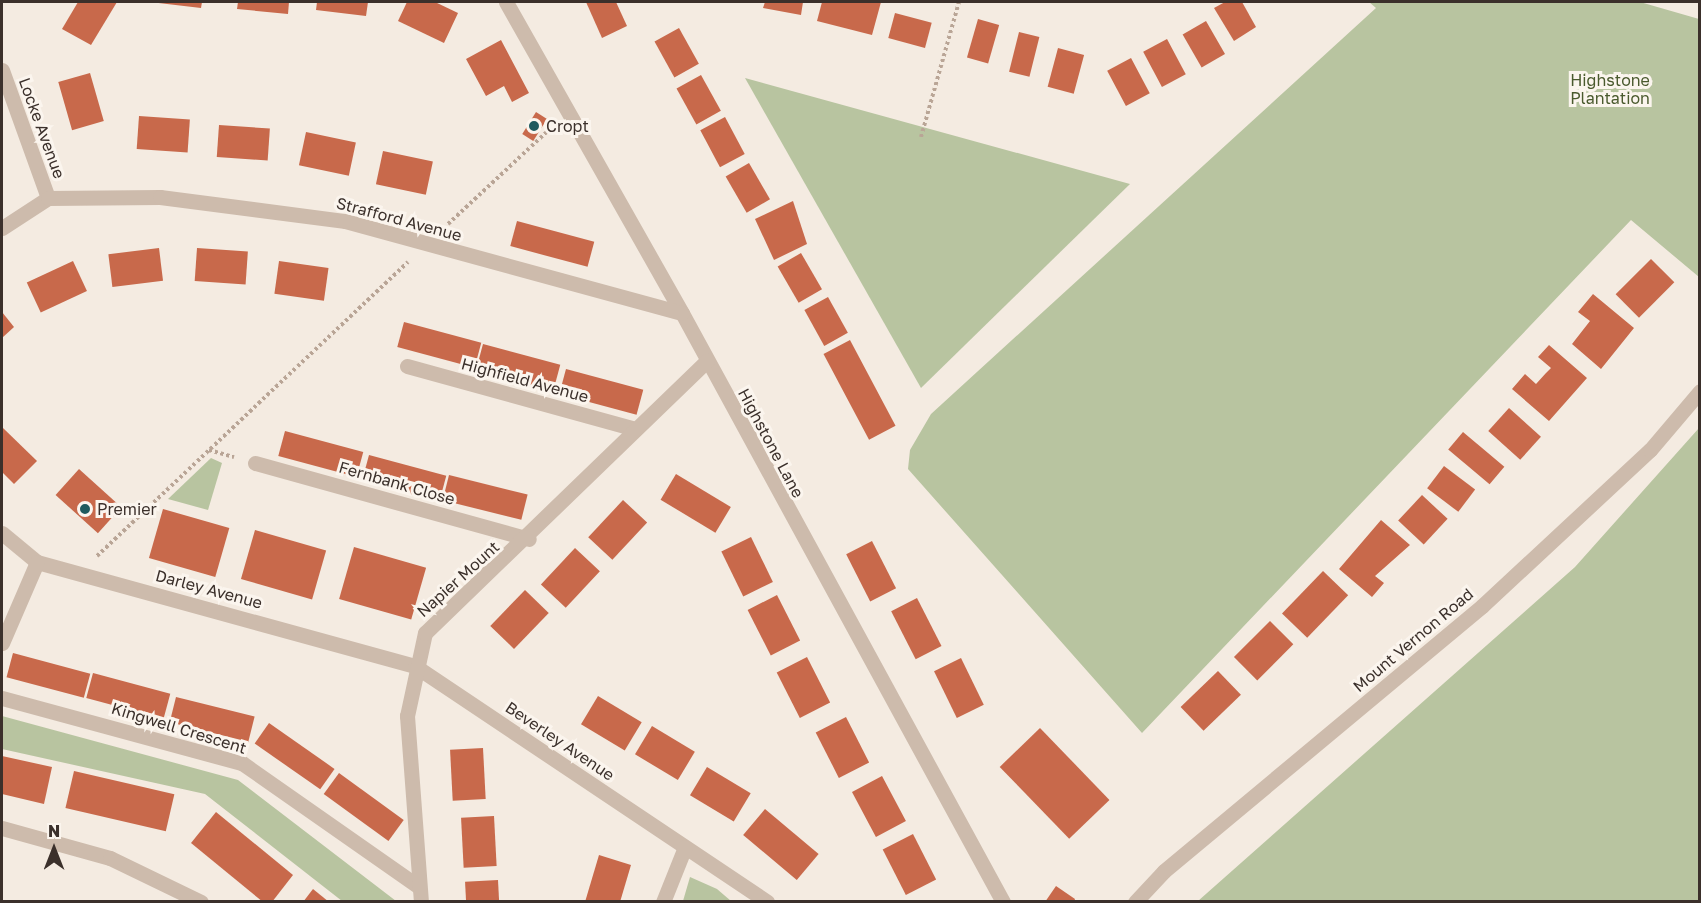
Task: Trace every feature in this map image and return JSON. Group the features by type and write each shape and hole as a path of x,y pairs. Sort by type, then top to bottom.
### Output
{"street":[{"name":"Highstone Lane","path":"506,2 682,313 1003,902"},
{"name":"Locke Avenue","path":"2,70 48,198"},
{"name":"Strafford Avenue","path":"48,198 160,197 345,221 426,245 682,313"},
{"path":"2,228 48,198"},
{"name":"Napier Mount","path":"420,894 407,716 415,666 425,633 529,539 634,429 707,361"},
{"name":"Highfield Avenue","path":"407,366 634,429"},
{"name":"Mount Vernon Road","path":"1135,902 1164,870 1482,606 1650,450 1700,391"},
{"name":"Fernbank Close","path":"255,463 529,539"},
{"name":"Darley Avenue","path":"2,533 37,562 415,666"},
{"path":"2,643 37,562"},
{"name":"Beverley Avenue","path":"415,666 767,902"},
{"name":"Kingwell Crescent","path":"2,698 242,763 420,894"},
{"path":"2,828 110,858 201,902"},
{"path":"663,902 685,847"}],"path":[{"path":"921,137 959,2"},
{"path":"80,573 568,112"}],"green space":[{"name":"Highstone Plantation","path":"1369,2 1640,2 1699,19 1699,277 1631,220 1142,733 908,469 910,450 931,414 1376,8"},
{"path":"745,78 1130,184 921,388"},
{"path":"1699,428 1699,901 1198,901 1575,567"},
{"path":"211,458 222,463 208,510 168,499"},
{"path":"2,716 238,780 396,901 342,901 205,794 2,749"},
{"path":"690,877 717,889 731,901 683,901"}],"building":[{"path":"78,2 117,2 91,45 62,29"},
{"path":"150,2 202,2 201,8"},
{"path":"238,2 289,2 288,14 237,9"},
{"path":"317,2 368,2 366,16 316,10"},
{"path":"407,2 435,2 458,13 444,43 398,21"},
{"path":"586,2 616,2 627,26 602,38"},
{"path":"765,2 803,2 801,15 763,8"},
{"path":"822,2 881,2 872,35 817,21"},
{"path":"1225,2 1242,2 1256,27 1234,41 1214,8"},
{"path":"895,13 932,23 925,48 888,38"},
{"path":"978,19 999,25 988,64 967,57"},
{"path":"1206,21 1225,54 1202,67 1183,34"},
{"path":"679,28 699,64 674,77 655,42"},
{"path":"1019,32 1039,37 1029,77 1009,72"},
{"path":"1167,39 1186,74 1162,87 1143,52"},
{"path":"501,40 529,93 512,102 504,86 486,96 466,59"},
{"path":"1058,48 1084,55 1074,94 1048,87"},
{"path":"1131,58 1150,93 1126,106 1107,71"},
{"path":"90,73 104,121 72,130 58,82"},
{"path":"701,75 721,111 696,124 677,89"},
{"name":"Cropt","path":"536,112 547,119 533,141 522,134"},
{"path":"139,116 190,120 188,152 137,149"},
{"path":"725,117 745,154 720,167 700,130"},
{"path":"219,125 270,129 268,160 217,157"},
{"path":"306,132 356,143 349,176 299,165"},
{"path":"383,151 433,162 426,195 376,184"},
{"path":"749,163 770,199 747,213 726,176"},
{"path":"793,201 807,244 774,260 755,219"},
{"path":"517,221 594,242 588,267 510,246"},
{"path":"159,248 163,281 112,287 108,254"},
{"path":"197,248 248,252 246,284 195,281"},
{"path":"801,253 822,289 799,303 778,266"},
{"path":"1651,259 1674,282 1639,318 1616,294"},
{"path":"73,261 87,291 41,312 27,283"},
{"path":"279,261 329,268 324,301 274,294"},
{"path":"1593,294 1634,328 1601,369 1572,344 1590,321 1578,312"},
{"path":"828,297 848,333 824,346 804,310"},
{"path":"2,312 14,327 2,338"},
{"path":"404,322 481,343 475,368 397,347"},
{"path":"850,340 896,426 869,440 824,354"},
{"path":"483,344 560,365 553,391 476,370"},
{"path":"1549,345 1587,378 1549,421 1512,389 1525,374 1536,384 1551,368 1538,357"},
{"path":"566,369 643,390 637,415 559,394"},
{"path":"1509,408 1541,437 1520,460 1488,431"},
{"path":"2,427 37,461 14,484 2,472"},
{"path":"285,431 363,452 357,477 278,456"},
{"path":"1463,432 1504,467 1490,484 1448,450"},
{"path":"369,455 446,476 439,502 362,481"},
{"path":"1444,466 1475,489 1458,512 1427,488"},
{"path":"79,469 121,507 98,533 56,495"},
{"path":"676,474 731,507 715,533 661,500"},
{"path":"449,475 528,495 521,520 443,500"},
{"path":"1422,495 1448,519 1424,544 1398,521"},
{"path":"623,500 647,523 612,560 588,537"},
{"path":"163,509 229,528 215,577 149,558"},
{"path":"1381,520 1410,545 1375,576 1384,583 1372,597 1339,569"},
{"path":"255,530 326,550 312,599 241,579"},
{"path":"751,537 773,582 743,596 721,551"},
{"path":"872,541 896,588 870,601 846,554"},
{"path":"354,547 426,568 411,620 339,599"},
{"path":"575,548 600,571 566,608 541,585"},
{"path":"1323,571 1348,595 1307,638 1282,613"},
{"path":"525,590 549,613 514,649 490,626"},
{"path":"777,595 800,640 771,655 748,610"},
{"path":"917,598 942,646 916,659 891,611"},
{"path":"1270,621 1293,644 1257,680 1234,657"},
{"path":"13,653 90,674 84,698 7,677"},
{"path":"807,657 830,702 800,718 777,672"},
{"path":"961,658 984,705 957,718 934,671"},
{"path":"1218,671 1241,695 1204,731 1181,707"},
{"path":"93,673 170,694 164,719 86,698"},
{"path":"598,696 642,722 625,751 581,724"},
{"path":"176,697 255,717 248,742 170,722"},
{"path":"846,717 869,762 839,778 816,732"},
{"path":"269,723 335,769 320,789 255,743"},
{"path":"652,726 695,752 678,780 635,754"},
{"path":"1040,728 1109,800 1069,839 1000,767"},
{"path":"483,748 486,799 453,801 450,750"},
{"path":"2,756 52,767 44,804 2,794"},
{"path":"707,767 751,793 734,822 690,795"},
{"path":"74,771 174,794 166,831 65,808"},
{"path":"339,773 404,820 388,841 324,794"},
{"path":"882,776 906,821 876,837 852,792"},
{"path":"765,809 819,854 797,880 743,835"},
{"path":"216,812 293,875 272,902 263,902 191,843"},
{"path":"494,816 497,866 464,868 461,818"},
{"path":"913,834 936,879 906,895 883,849"},
{"path":"599,855 631,865 620,902 585,902"},
{"path":"498,880 499,902 466,902 465,882"},
{"path":"1056,886 1075,899 1074,902 1045,902"},
{"path":"313,889 329,902 303,902"}],"place":[{"name":"Cropt","path":"534,126"},
{"name":"Premier","path":"85,509"}]}
